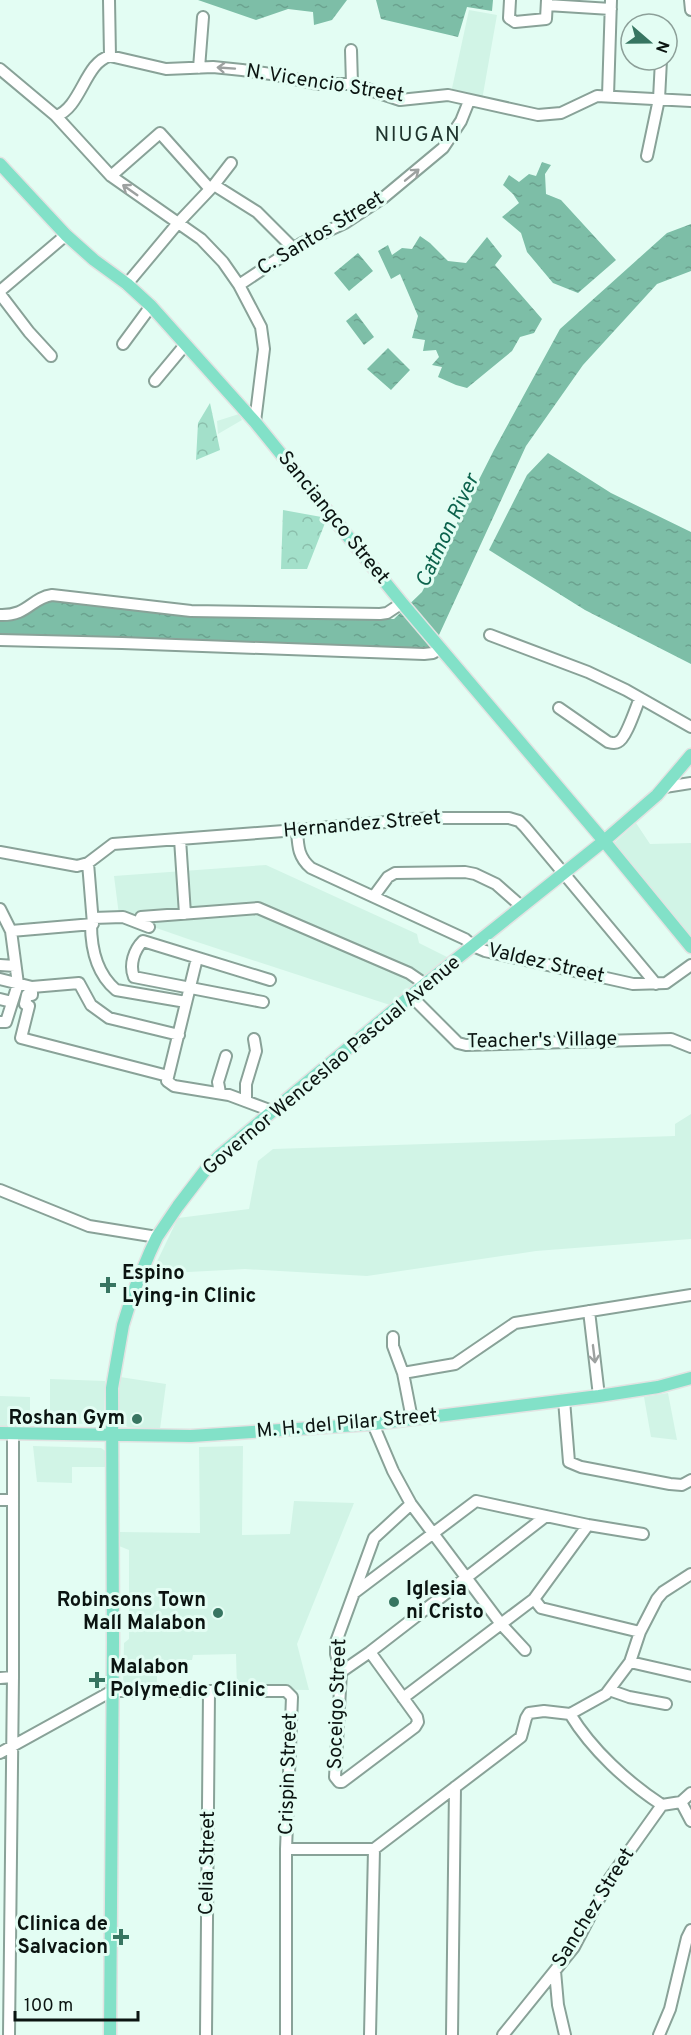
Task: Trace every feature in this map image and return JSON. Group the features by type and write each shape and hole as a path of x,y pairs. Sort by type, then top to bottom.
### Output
{"main road":[{"name":"Sanciangco Street","path":"0,164 66,235 151,306 255,422 404,605 691,947"},
{"name":"Governor Wenceslao Pascual Avenue","path":"110,2035 112,1388 123,1325 133,1293 157,1237 207,1168 425,984 604,841 665,787 691,755"},
{"name":"M. H. del Pilar Street","path":"0,1433 191,1436 373,1424 599,1396 658,1387 691,1378"}],"street":[{"path":"56,116 64,112 99,62 110,56 109,0"},
{"path":"510,0 511,21 546,19 547,3 611,4 608,96"},
{"path":"690,0 691,10"},
{"path":"199,68 203,17"},
{"path":"351,50 352,84"},
{"name":"N. Vicencio Street","path":"110,56 166,69 242,70 317,84 352,84 400,100 448,95 547,116 561,113 597,96 691,101"},
{"path":"0,69 56,116 111,176 201,239 223,262 239,285 261,327 264,349 255,422"},
{"path":"647,156 659,99 660,72"},
{"name":"C. Santos Street","path":"239,285 312,238 345,223 383,198 423,166 453,136 469,100"},
{"path":"111,176 160,133 212,187 257,212 294,249"},
{"path":"127,284 231,164"},
{"path":"51,356 29,332 0,293 66,235"},
{"path":"123,344 151,306"},
{"path":"155,381 185,345"},
{"path":"0,615 13,616 52,595 191,611 380,614 404,605"},
{"path":"490,635 588,672 691,727"},
{"path":"0,640 424,654 433,653 437,644"},
{"path":"559,708 608,742 616,744 627,731 640,698"},
{"path":"665,787 691,783"},
{"name":"Hernandez Street","path":"88,863 113,843 430,818 509,818 522,824 657,984"},
{"name":"Valdez Street","path":"297,830 300,854 303,861 311,868 465,939 473,946 485,951 633,984 666,983 691,965"},
{"path":"180,839 185,914"},
{"path":"0,852 77,866 88,863 92,948 95,960 112,987 116,990 186,1002"},
{"path":"374,896 388,877 395,873 465,872 488,879 521,906"},
{"path":"141,918 258,908 409,973 425,984"},
{"path":"0,909 11,931 18,984 6,1022 0,1022"},
{"path":"11,931 123,917 149,927"},
{"path":"263,1002 134,977 132,959 143,940 270,980"},
{"path":"197,958 167,1081 174,1086 220,1093 272,1111"},
{"path":"0,965 15,966"},
{"path":"0,979 32,987 79,983 91,1005 110,1018 179,1035"},
{"path":"32,987 32,995 27,995 25,1005 29,1006 21,1038 168,1076"},
{"name":"Teacher's Village","path":"411,996 458,1043 671,1039 691,1047"},
{"path":"0,999 12,1002"},
{"path":"246,1101 246,1084 256,1051 254,1039"},
{"path":"220,1093 218,1082 226,1056"},
{"path":"0,1190 89,1226 157,1237"},
{"path":"403,1373 455,1364 515,1323 691,1295"},
{"path":"589,1311 599,1396"},
{"path":"393,1337 393,1346 403,1373 412,1419"},
{"path":"564,1400 569,1461 581,1467 670,1484 682,1485 691,1480"},
{"path":"373,1424 393,1471 411,1504 501,1624 525,1650"},
{"path":"9,2035 13,1434"},
{"path":"0,1500 13,1500"},
{"path":"353,1593 476,1501 588,1526 643,1534"},
{"name":"Soceigo Street","path":"403,1698 417,1717 418,1722 415,1727 360,1770 339,1782 335,1777 341,1672 336,1654 336,1642 374,1538 411,1504"},
{"path":"341,1672 546,1516"},
{"path":"370,1652 403,1698 534,1599 588,1526"},
{"path":"286,1849 374,1850 521,1737 529,1713 544,1711 570,1714 606,1694 630,1662 640,1632 657,1599 663,1592 691,1574"},
{"path":"0,1595 13,1594"},
{"path":"534,1599 541,1608 640,1632"},
{"path":"630,1662 691,1676"},
{"path":"0,1678 13,1677"},
{"path":"609,1690 629,1697 666,1704"},
{"path":"0,1753 112,1691"},
{"name":"Crispin Street","path":"112,1691 286,1691 292,1697 286,1849 286,2035"},
{"name":"Celia Street","path":"206,2035 209,1692"},
{"path":"570,1714 579,1728 615,1768 642,1792 662,1805 681,1802 691,1793"},
{"path":"452,2035 455,1787"},
{"path":"681,1802 691,1821"},
{"name":"Sanchez Street","path":"503,2035 574,1947 610,1878 662,1805"},
{"path":"370,2035 374,1850"},
{"path":"659,2035 670,2009 687,1938 691,1930"},
{"path":"555,1971 558,2005 565,2035"}],"shaded area":[{"path":"469,10 497,15 482,100 451,93"},
{"path":"239,414 242,420 218,434 217,421"},
{"path":"636,823 650,844 691,843 691,939 614,843"},
{"path":"266,865 417,934 419,943 449,958 393,1006 119,915 114,876"},
{"path":"691,1114 691,1239 536,1251 367,1276 245,1269 151,1274 178,1218 249,1209 258,1161 273,1149 675,1136 675,1124"},
{"path":"120,1377 166,1384 160,1429 128,1427 116,1420"},
{"path":"50,1379 105,1381 104,1416 93,1424 50,1423"},
{"path":"668,1393 677,1440 651,1437 644,1397"},
{"path":"0,1396 30,1397 30,1432 0,1431"},
{"path":"33,1446 101,1448 107,1452 108,1467 72,1467 72,1483 37,1482"},
{"path":"243,1446 242,1535 290,1534 294,1501 354,1503 297,1644 309,1690 237,1689 236,1654 193,1655 192,1660 157,1660 157,1689 123,1689 124,1643 129,1639 129,1550 119,1546 118,1532 200,1533 199,1447"}],"green space":[{"path":"210,403 220,450 196,460 198,423"},
{"path":"283,510 327,518 307,569 281,569"}],"water":[{"path":"198,0 347,0 332,20 314,25 313,12 288,9 256,20"},
{"path":"376,0 493,0 492,11 467,7 458,37 381,19"},
{"path":"542,162 551,165 545,174 546,194 561,200 616,260 578,293 553,283 527,252 521,233 502,217 519,203 503,185 509,175 519,182 529,174 536,176"},
{"path":"691,224 691,271 657,284 583,365 526,446 439,635 428,649 0,635 0,619 9,619 29,613 51,599 199,615 394,619 422,592 494,450 560,329 667,233"},
{"path":"420,236 448,261 466,263 487,237 502,256 495,265 542,319 534,333 520,337 512,351 467,388 438,377 442,367 432,365 439,357 436,350 423,351 425,340 412,338 418,316 400,274 391,279 378,251 388,245 392,255 402,248 412,249"},
{"path":"358,253 373,271 349,291 334,273"},
{"path":"356,313 374,337 364,345 346,321"},
{"path":"388,348 410,370 391,390 367,369"},
{"path":"548,453 611,493 691,532 691,664 585,610 489,550 527,475"}],"place":[{"name":"Espino Lying-in Clinic","path":"108,1285"},
{"name":"Roshan Gym","path":"137,1419"},
{"name":"Iglesia ni Cristo","path":"394,1602"},
{"name":"Robinsons Town Mall Malabon","path":"218,1613"},
{"name":"Malabon Polymedic Clinic","path":"97,1680"},
{"name":"Clinica de Salvacion","path":"121,1937"}],"district":[{"name":"NIUGAN","path":"418,135"}],"water label":[{"name":"Catmon River","path":"448,531"}]}
